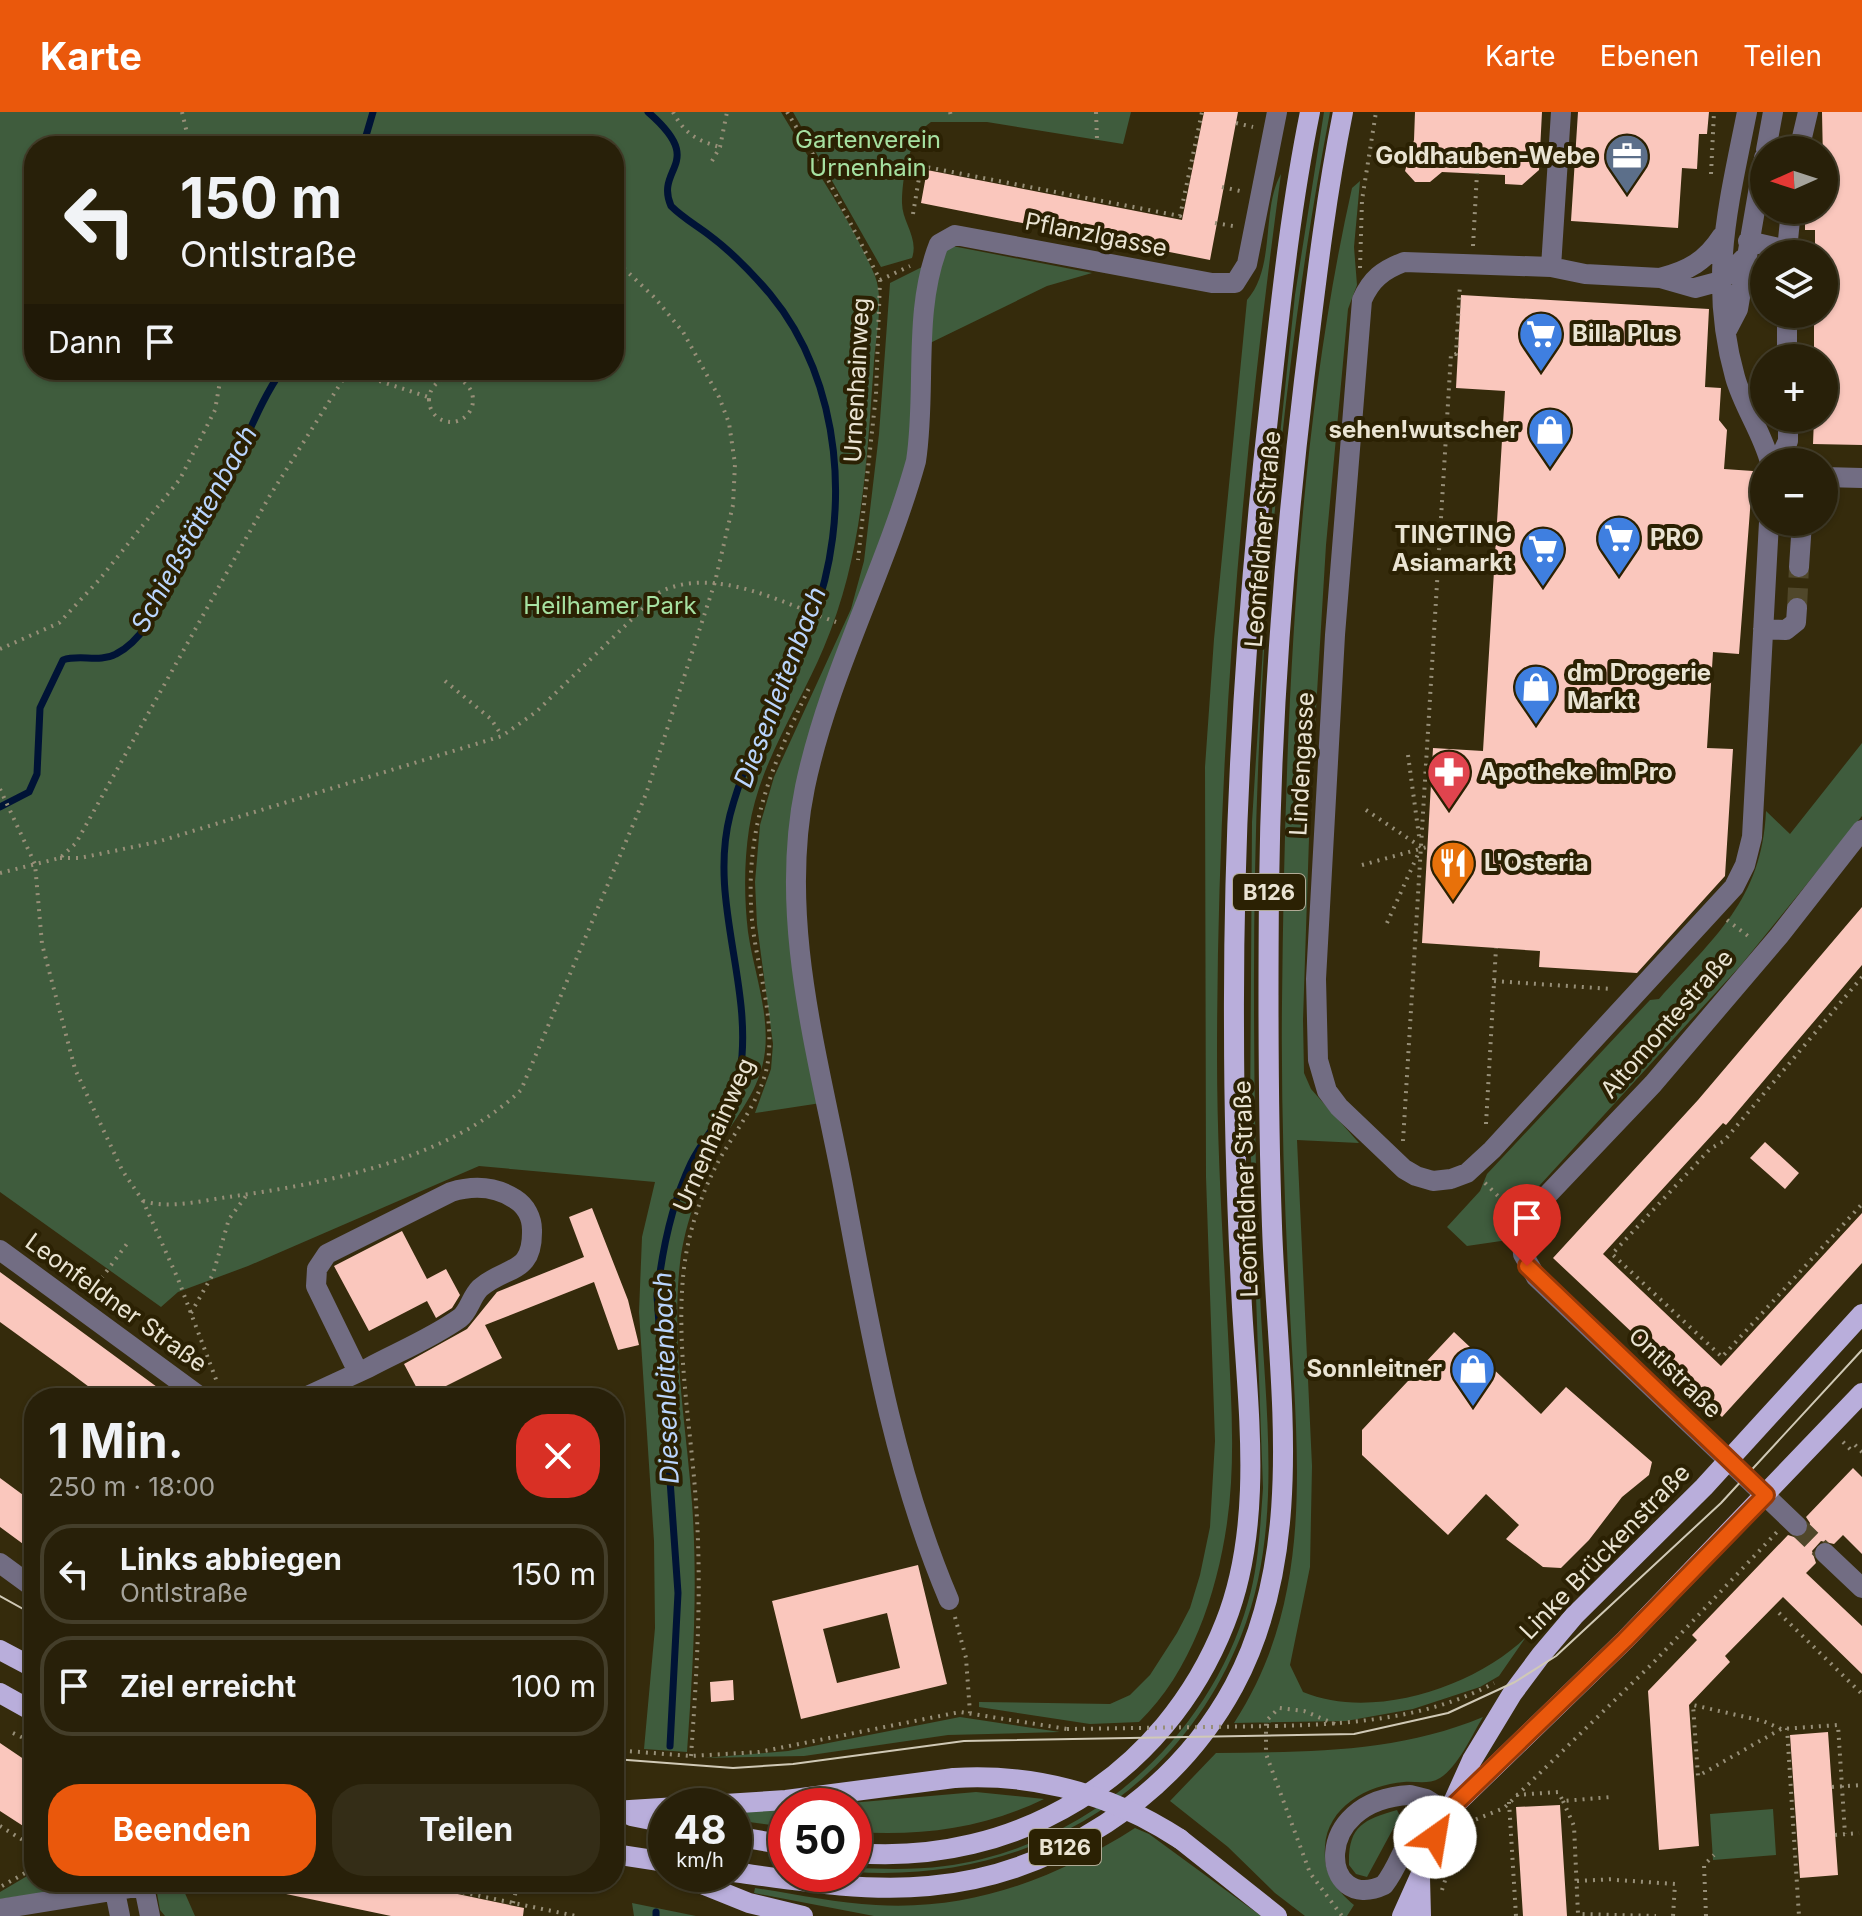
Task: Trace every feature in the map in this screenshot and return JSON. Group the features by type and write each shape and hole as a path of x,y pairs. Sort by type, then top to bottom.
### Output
{"main road":[{"name":"Leonfeldner Straße","path":"872,1853 917,1854 999,1839 1074,1805 1108,1782 1170,1723 1192,1691 1228,1617 1240,1574 1249,1469 1234,1027 1238,791 1263,462 1287,254 1310,112"},
{"name":"Leonfeldner Straße","path":"752,1874 828,1884 928,1887 1014,1868 1061,1850 1108,1823 1182,1759 1234,1685 1260,1625 1274,1570 1281,1516 1282,1438 1270,1165 1268,1026 1275,731 1295,460 1315,291 1343,112"},
{"name":"Linke Brückenstraße","path":"1402,1916 1447,1812 1490,1728 1541,1655 1574,1616 1729,1460 1862,1314"},
{"name":"Linke Brückenstraße","path":"1447,1812 1625,1640 1862,1393"},
{"path":"0,1650 24,1663"},
{"path":"0,1693 24,1706"},
{"path":"624,1811 786,1800 954,1778 1020,1778 1082,1791 1133,1811 1180,1839 1277,1916"},
{"path":"624,1814 648,1819"},
{"path":"624,1855 648,1859"},
{"path":"636,1857 648,1862"},
{"name":"Linke Brückenstraße","path":"1420,1874 1421,1916"},
{"path":"722,1892 749,1903 803,1916"}],"street":[{"name":"Pflanzlgasse","path":"934,259 939,244 948,237 1212,283 1235,283 1247,264 1277,112"},
{"path":"1551,267 1561,112"},
{"path":"1747,112 1722,236 1720,306 1736,382 1764,448"},
{"path":"1769,136 1773,112"},
{"path":"1802,136 1808,112"},
{"path":"1726,332 1738,309 1751,224"},
{"name":"Lindengasse","path":"1660,278 1695,266 1710,254 1722,236"},
{"path":"1721,281 1746,249"},
{"path":"1746,249 1750,249"},
{"path":"934,259 923,336 921,430 916,461 844,653 812,758 799,826 796,902 803,976 881,1381 908,1493 949,1600"},
{"name":"Lindengasse","path":"1721,281 1695,288 1660,278 1585,274 1551,267 1404,262 1385,269 1368,284 1362,300 1335,635 1318,1060 1327,1091 1339,1107 1404,1169 1433,1181 1467,1173 1734,887 1745,865 1752,837 1768,536"},
{"path":"1838,477 1862,478"},
{"path":"1799,567 1801,536"},
{"path":"1763,629 1786,630 1796,622 1797,608"},
{"name":"Altomontestraße","path":"1523,1254 1525,1228 1535,1208 1653,1084 1767,950 1862,830"},
{"path":"324,1388 358,1372 464,1315 470,1299 482,1287 520,1267 532,1249 532,1220 522,1203 503,1192 471,1186 451,1192 327,1254 317,1269 316,1286 358,1372"},
{"name":"Leonfeldner Straße","path":"0,1250 80,1308 205,1388"},
{"name":"Ontlstraße","path":"1523,1254 1536,1277 1766,1495 1787,1529"},
{"path":"1825,1553 1862,1588"},
{"path":"0,1563 24,1581"},
{"path":"1410,1795 1426,1799 1447,1812 1430,1814 1417,1824 1384,1885 1361,1892 1349,1887 1341,1878 1336,1845 1341,1828 1365,1805 1410,1795"},
{"path":"0,1909 84,1892"},
{"path":"115,1892 120,1916"},
{"path":"145,1892 150,1916"}],"path":[{"path":"182,112 188,136"},
{"path":"673,112 682,128 701,142 720,147"},
{"path":"712,161 720,147 727,112"},
{"name":"Urnenhainweg","path":"787,112 825,174 880,280 876,395 862,544 855,572"},
{"path":"1096,112 1097,139"},
{"path":"913,214 921,166 1180,216 1202,112"},
{"path":"1361,278 1362,200 1376,112"},
{"path":"1711,184 1714,112"},
{"path":"1236,123 1258,128"},
{"path":"1402,1147 1451,354 1456,354 1461,273 1472,254 1477,173"},
{"path":"1222,187 1245,192"},
{"path":"1215,223 1238,227"},
{"path":"880,280 934,259"},
{"path":"143,1201 181,1204 248,1194 396,1161 501,1110 521,1090 646,794 715,582 733,505 735,464 729,423 707,372 683,332 655,298 624,269"},
{"path":"0,649 59,623 126,547 180,479 215,410 220,380"},
{"path":"60,858 76,843 98,808 269,497 343,380"},
{"path":"376,380 428,397"},
{"path":"446,380 435,384 428,397 432,413 442,422 454,423 467,417 473,407 473,393 465,383 457,380"},
{"path":"0,873 60,858 80,858 157,842 502,736 547,702 660,592 678,584 715,582 839,623 844,611"},
{"name":"Urnenhainweg","path":"691,1756 700,1594 681,1294 691,1231 713,1170 763,1082 769,1054 750,883 754,827 771,771 814,679"},
{"path":"445,681 491,719 502,736"},
{"path":"1387,923 1421,847 1408,755"},
{"path":"0,789 35,864 42,944 75,1069 116,1158 143,1201 191,1313 209,1388"},
{"path":"1366,810 1421,847"},
{"path":"1362,865 1427,847"},
{"path":"1724,918 1767,950"},
{"path":"1496,948 1483,1181 1518,1215"},
{"path":"1862,977 1724,1141 1710,1149 1612,1254 1722,1357 1862,1204"},
{"path":"1494,981 1638,991"},
{"path":"191,1313 213,1274 229,1219 248,1194"},
{"path":"80,1308 129,1241"},
{"path":"1855,1445 1862,1452"},
{"path":"1458,1848 1472,1821 1509,1802 1787,1529"},
{"path":"949,1600 966,1658 970,1713"},
{"path":"1779,1613 1862,1694"},
{"path":"624,1751 691,1756 787,1748 932,1717 970,1713 1067,1729 1335,1724 1447,1705 1502,1679"},
{"path":"1784,1728 1698,1776 1693,1705 1784,1728 1838,1725 1845,1834"},
{"path":"1335,1724 1304,1711 1279,1708 1266,1721 1264,1736 1269,1765 1310,1873 1342,1916"},
{"path":"1784,1728 1799,1916"},
{"path":"13,1733 24,1738"},
{"path":"1832,1787 1862,1785"},
{"path":"1516,1795 1558,1792 1563,1801 1574,1826 1578,1914 1656,1916"},
{"path":"1563,1801 1611,1797"},
{"path":"1509,1802 1516,1916"},
{"path":"0,1826 24,1841"},
{"path":"1835,1835 1859,1833"},
{"path":"1706,1916 1704,1865 1714,1855"},
{"path":"1441,1893 1453,1859"},
{"path":"0,1887 24,1874"},
{"path":"1577,1881 1675,1884 1673,1916"},
{"path":"461,1892 576,1916"},
{"path":"513,1903 516,1892"}],"green space":[{"name":"Heilhamer Park","path":"0,112 781,112 843,213 875,276 879,318 861,506 847,577 824,647 761,781 749,829 745,867 746,906 766,1034 762,1067 754,1088 701,1185 690,1216 680,1263 678,1353 695,1565 687,1752 644,1749 655,1628 654,1541 639,1312 642,1237 655,1182 479,1166 248,1266 178,1292 161,1307 0,1192"},
{"name":"Gartenverein Urnenhain","path":"793,112 1131,112 1123,144 987,122 931,122 923,128 912,147 903,182 902,203 912,237 912,258 881,267"},
{"path":"1324,112 1330,112 1295,332 1271,554 1263,666 1254,1000 1260,1295 1268,1467 1263,1553 1254,1595 1241,1636 1213,1693 1177,1743 1135,1785 1087,1819 1034,1845 977,1863 917,1872 872,1872 872,1868 945,1866 997,1855 1047,1836 1093,1810 1135,1778 1172,1741 1204,1698 1230,1652 1252,1588 1263,1488 1250,1131 1252,822 1271,520 1295,295"},
{"path":"1281,174 1243,504 1221,835 1217,1092 1232,1452 1230,1500 1222,1550 1208,1604 1187,1656 1157,1702 1139,1722 1090,1724 979,1707 979,1702 1110,1704 1130,1695 1150,1675 1190,1608 1210,1527 1215,1441 1206,1177 1205,767 1214,639 1247,300 1262,271 1271,204"},
{"path":"1360,181 1354,247 1357,285 1348,309 1326,545 1310,808 1303,1020 1304,1073 1311,1089 1359,1143 1297,1140 1312,1466 1310,1567 1290,1665 1303,1692 1330,1700 1360,1703 1390,1701 1451,1684 1479,1671 1526,1637 1499,1676 1480,1687 1413,1709 1346,1721 1234,1723 1261,1673 1280,1621 1291,1568 1296,1513 1297,1458 1282,1074 1283,902 1290,696 1305,490 1317,387 1332,286 1352,188"},
{"path":"947,245 1092,273 1047,286 928,344 932,298"},
{"path":"922,267 915,436 795,807 821,1103 755,1113 771,1069 773,1044 757,925 755,882 760,825 774,777 851,609 864,561 879,434 890,283"},
{"path":"1862,743 1862,816 1741,965 1519,1208 1515,1231 1508,1240 1467,1246 1447,1227 1480,1191 1487,1174 1650,1000 1659,999 1732,915 1755,869 1763,842 1766,811 1790,834"},
{"path":"960,1717 1060,1732 948,1735 804,1756 704,1758 788,1751"},
{"path":"1483,1717 1459,1759 1440,1778 1390,1784 1363,1793 1333,1820 1327,1833 1326,1865 1336,1886 1354,1905 1347,1916 1305,1916 1275,1893 1228,1847 1170,1801 1216,1753 1318,1751 1385,1744 1418,1738"},
{"path":"976,1792 1044,1799 975,1824 904,1833 872,1832 872,1801"},
{"path":"768,1809 768,1825 752,1822 752,1811"},
{"path":"1773,1809 1776,1855 1713,1860 1710,1814"},
{"path":"1397,1810 1400,1816 1367,1877 1356,1874 1349,1865 1351,1841 1355,1833 1375,1817"},
{"path":"1135,1828 1149,1834 1261,1916 874,1916 754,1893 755,1888 876,1905 946,1903 1012,1888 1105,1846"},
{"path":"24,1878 24,1892 50,1892 0,1899 0,1892"},
{"path":"157,1892 184,1892 195,1916 165,1916 160,1910"},
{"path":"632,1903 696,1916 634,1916"}],"building":[{"path":"1204,112 1238,112 1210,260 921,203 927,170 1182,220"},
{"path":"1415,112 1542,112 1539,170 1522,185 1505,184 1505,175 1442,172 1430,182 1415,182 1405,171 1414,140"},
{"name":"Goldhauben-Webe","path":"1578,112 1709,112 1707,134 1699,134 1697,169 1682,168 1678,228 1571,221"},
{"path":"1822,112 1862,112 1862,445 1813,444 1813,432 1838,432 1838,344 1814,344 1814,328 1838,328 1838,240 1815,240 1815,230 1805,230 1805,224 1838,224 1838,136 1822,136"},
{"name":"PRO","path":"1461,295 1709,309 1705,387 1721,388 1719,420 1727,430 1724,469 1750,471 1739,654 1713,652 1707,748 1733,749 1725,876 1637,973 1539,967 1540,951 1422,943 1433,748 1483,751 1505,391 1456,388"},
{"path":"1862,907 1862,965 1726,1125 1723,1123 1603,1254 1721,1366 1862,1213 1862,1263 1722,1417 1553,1258 1698,1100"},
{"path":"1765,1142 1799,1173 1785,1189 1750,1158"},
{"path":"592,1208 628,1300 639,1345 618,1350 594,1282 485,1325 502,1358 442,1388 417,1388 404,1364 467,1329 497,1292 584,1257 569,1217"},
{"path":"402,1231 427,1279 446,1269 460,1295 452,1308 436,1318 427,1301 369,1331 334,1266"},
{"path":"0,1272 158,1388 90,1388 0,1322"},
{"path":"1454,1332 1541,1414 1566,1387 1652,1462 1649,1475 1622,1497 1589,1540 1561,1568 1543,1567 1506,1539 1519,1525 1486,1494 1448,1535 1362,1455 1362,1430"},
{"path":"1853,1468 1862,1477 1862,1554 1843,1535 1834,1544 1821,1541 1812,1551 1816,1563 1806,1573 1862,1626 1862,1674 1783,1597 1725,1656 1730,1662 1689,1705 1699,1846 1659,1850 1648,1691 1697,1640 1692,1635 1788,1535 1800,1539 1807,1534 1810,1523 1806,1517"},
{"path":"0,1478 24,1496 24,1545 0,1527"},
{"path":"918,1565 947,1684 801,1719 772,1601","holes":["887,1613 900,1668 837,1683 823,1629"]},
{"path":"733,1680 734,1700 711,1702 710,1682"},
{"path":"1828,1732 1838,1875 1800,1878 1790,1735"},
{"path":"0,1743 24,1759 24,1827 0,1811"},
{"path":"1560,1805 1567,1916 1523,1916 1516,1807"},
{"path":"277,1892 448,1892 524,1908 523,1916 391,1916"}],"waterway":[{"name":"Schießstättenbach","path":"366,136 373,112"},
{"name":"Diesenleitenbach","path":"648,112 666,129 675,143 676,164 668,193 671,206 741,263 770,294 794,329 813,367 826,408 836,495 833,538 825,580 812,621 757,741 730,815 724,880 741,1008 743,1041 740,1073 732,1096 684,1179 668,1228 659,1279 657,1296 678,1593 670,1746"},
{"name":"Schießstättenbach","path":"0,807 29,792 37,774 40,708 63,660 110,657 127,647 146,626 229,474 276,380"}],"tunnel":[{"path":"1797,608 1799,567"},
{"path":"1797,1526 1825,1553"}],"tram line":[{"path":"624,1760 733,1768 793,1764 964,1741 1354,1734 1448,1713 1515,1682 1556,1656 1721,1503 1862,1350"},
{"path":"0,1596 24,1609"}],"place":[{"name":"Goldhauben-Webe","path":"1627,195"},
{"name":"Billa Plus","path":"1541,373"},
{"name":"sehen!wutscher","path":"1550,469"},
{"name":"PRO","path":"1619,577"},
{"name":"TINGTING Asiamarkt","path":"1543,588"},
{"name":"dm Drogerie Markt","path":"1536,726"},
{"name":"Apotheke im Pro","path":"1449,811"},
{"name":"L'Osteria","path":"1453,902"},
{"name":"Sonnleitner","path":"1473,1408"}],"route":[{"path":"1435,1837 1447,1812 1625,1640 1766,1495 1527,1266"}]}
